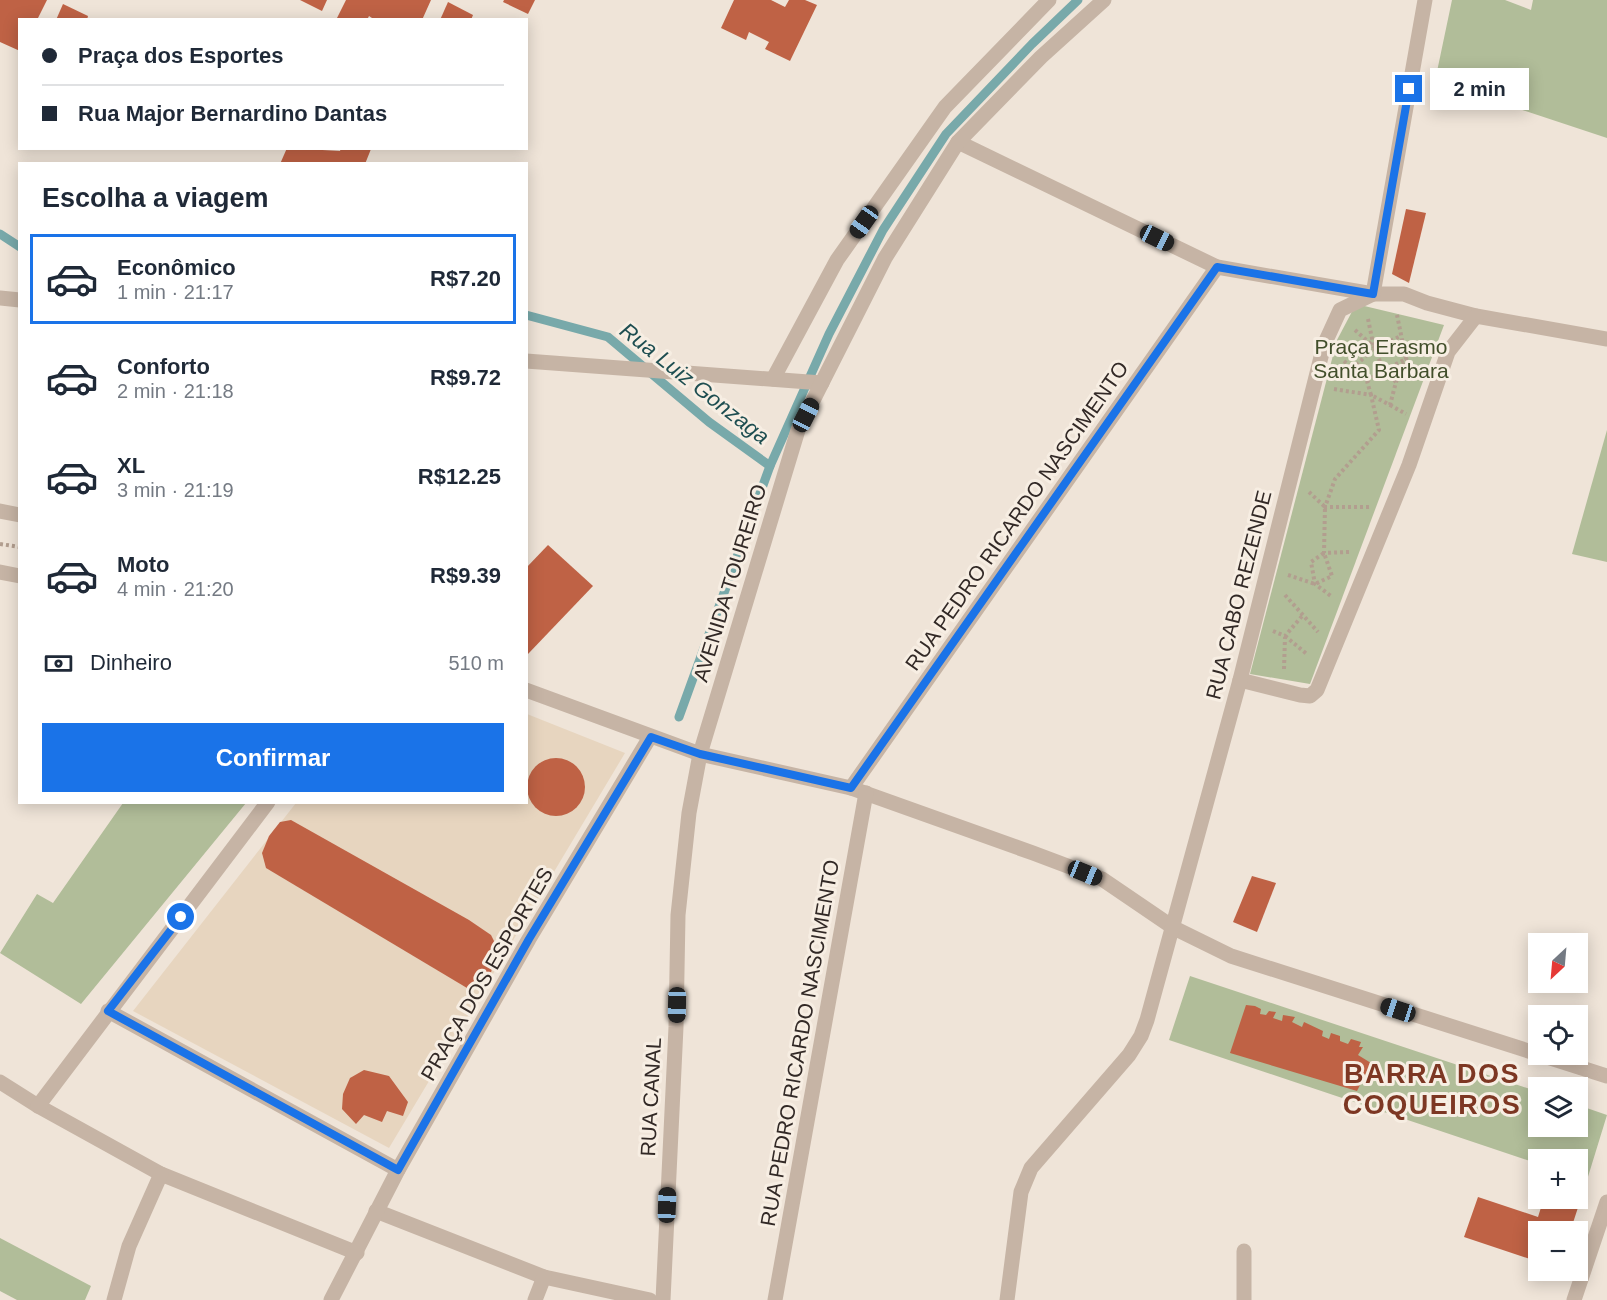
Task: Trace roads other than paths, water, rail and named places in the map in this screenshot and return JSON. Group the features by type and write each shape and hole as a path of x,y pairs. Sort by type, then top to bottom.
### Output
{"street":[{"path":"773,379 837,260 945,107 1049,0"},
{"name":"AVENIDA TOUREIRO","path":"700,754 798,430 885,258 958,142 1041,57 1104,0"},
{"path":"1373,294 1425,0"},
{"path":"958,142 1217,267 1373,294 1404,294 1427,303 1476,316 1607,339"},
{"name":"RUA PEDRO RICARDO NASCIMENTO","path":"851,788 1217,267"},
{"name":"RUA CABO REZENDE","path":"1007,1300 1021,1192 1031,1168 1129,1055 1141,1036 1173,928 1240,680 1324,345 1340,310 1373,294"},
{"path":"0,298 18,300"},
{"path":"1240,680 1310,696 1317,690 1391,511 1448,352 1476,316"},
{"path":"528,361 822,383"},
{"path":"0,512 18,515"},
{"path":"0,572 18,576"},
{"path":"528,691 700,754 866,793 1102,879 1173,928 1242,960 1607,1076"},
{"name":"PRAÇA DOS ESPORTES","path":"331,1300 398,1170 529,939 651,737"},
{"name":"RUA CANAL","path":"663,1300 676,1027 678,915 682,860 700,754"},
{"name":"RUA PEDRO RICARDO NASCIMENTO","path":"775,1300 866,793"},
{"path":"38,1106 266,804"},
{"path":"108,1011 398,1170"},
{"path":"0,1082 38,1106 161,1174 357,1253"},
{"path":"114,1300 129,1246 161,1174"},
{"path":"1574,1300 1607,1202"},
{"path":"376,1211 544,1277 650,1300"},
{"path":"1244,1251 1244,1300"},
{"path":"535,1300 544,1277"}],"waterway":[{"path":"679,717 770,466 829,334 883,230 946,134 1032,44 1078,0"},
{"name":"Rua Luiz Gonzaga","path":"0,234 18,246"},
{"name":"Rua Luiz Gonzaga","path":"528,316 608,337 709,422 770,466"}],"district":[{"name":"BARRA DOS COQUEIROS","path":"1432,1090"}],"park label":[{"name":"Praça Erasmo Santa Barbara","path":"1381,359"}]}
